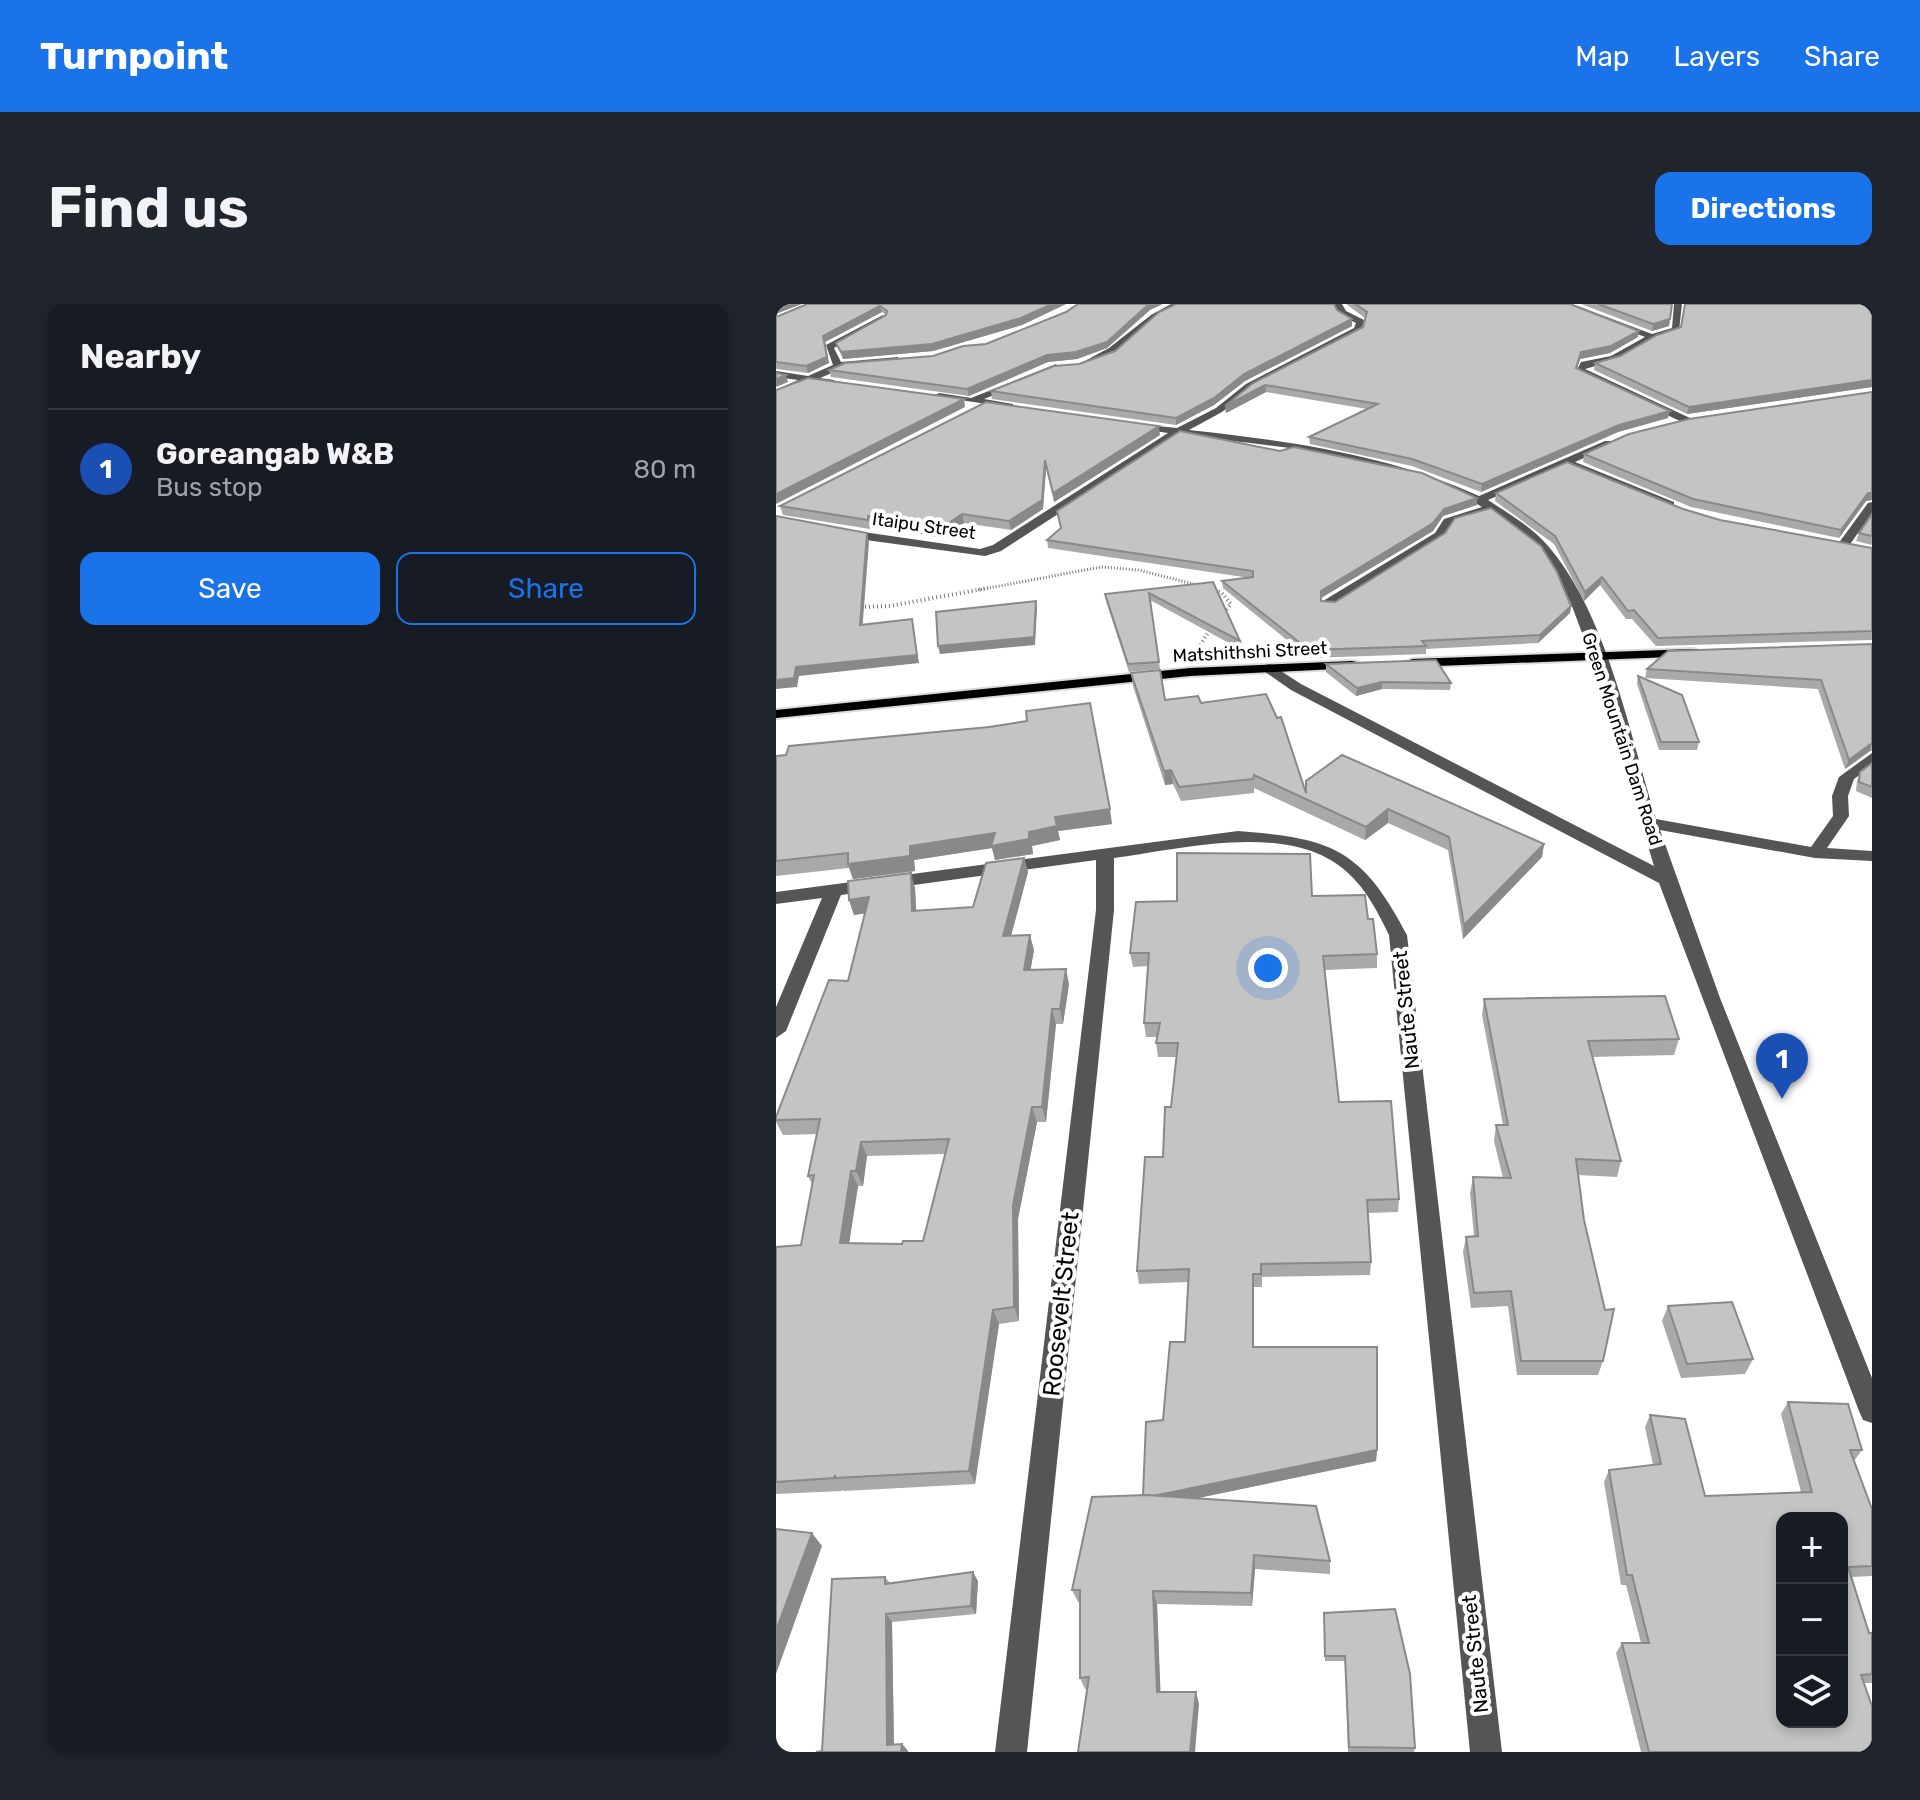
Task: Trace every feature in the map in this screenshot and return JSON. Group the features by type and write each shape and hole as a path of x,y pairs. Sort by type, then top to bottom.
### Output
{"main road":[{"path":"1392,663 1706,653"},
{"name":"Matshithshi Street","path":"776,714 1190,672 1376,664"}],"street":[{"path":"1079,365 1112,353 1149,318 1178,304"},
{"name":"Itaipu Street","path":"826,531 981,553 997,548 1177,432 1219,410 1249,386 1358,329 1361,322 1343,313 1338,304"},
{"path":"1565,304 1652,337"},
{"path":"1678,304 1676,329 1652,337 1614,358 1584,364 1579,370 1686,420"},
{"path":"838,366 829,347 883,317"},
{"path":"776,393 838,366 903,360"},
{"path":"971,401 1052,367 1066,366"},
{"path":"776,374 838,383"},
{"path":"927,395 1019,408"},
{"path":"963,415 987,403"},
{"path":"1661,427 1700,418"},
{"name":"Green Mountain Dam Road","path":"1114,422 1373,463 1445,482 1494,507 1547,549 1565,578 1598,657 1668,880 1872,1411"},
{"path":"1481,499 1623,437"},
{"path":"1567,462 1686,512"},
{"path":"1857,549 1836,546 1872,505"},
{"path":"1328,604 1439,535 1448,521 1494,507"},
{"path":"1265,667 1296,687 1668,880"},
{"path":"1815,853 1841,816 1840,796 1847,777 1872,758"},
{"path":"1650,823 1815,853 1872,856"},
{"name":"Naute Street","path":"776,898 1238,836 1298,839 1353,863 1379,893 1398,935 1486,1752"},
{"name":"Roosevelt Street","path":"1011,1752 1105,910 1105,855"},
{"path":"776,1031 833,892"}],"path":[{"path":"848,607 890,606 1101,567 1139,570 1222,593 1231,604 1199,644 1190,672"}],"building":[{"path":"807,304 1052,304 1021,318 932,344 841,352 836,343 886,315 887,311 880,306 823,336 827,357 806,366 776,362 776,317"},
{"path":"1078,304 1149,304 1107,342 1076,352 1047,355 967,389 829,370 845,363 933,356 963,346 986,344 1066,312"},
{"path":"1176,304 1334,304 1337,310 1352,319 1244,374 1214,398 1176,418 991,391 1054,366 1079,364 1115,351 1159,312"},
{"path":"1355,304 1570,304 1639,331 1611,346 1581,352 1576,368 1670,411 1619,425 1482,484 1412,459 1309,437 1378,404 1265,385 1225,406 1253,383 1363,327 1367,312"},
{"path":"1598,304 1672,304 1670,319 1653,324"},
{"path":"1685,304 1872,304 1872,380 1689,407 1595,363 1620,356 1657,335 1681,327"},
{"path":"808,378 964,399 776,494 776,390"},
{"path":"1872,392 1872,493 1868,493 1841,530 1693,499 1584,454 1629,434 1689,419"},
{"path":"986,402 1159,426 1053,493 1045,460 1042,500 1009,521 962,514 940,529 868,516 868,520 780,506"},
{"path":"1180,431 1280,451 1294,447 1422,473 1477,498 1444,509 1433,523 1321,591 1321,601 1335,602 1445,533 1455,518 1491,508 1541,546 1557,572 1571,606 1540,635 1422,641 1426,646 1309,650 1222,581 1253,577 1253,571 1047,540 1061,528 1057,511"},
{"path":"1567,462 1683,509 1720,520 1872,548 1872,631 1658,638 1634,610 1628,611 1602,577 1585,592 1555,536 1496,493"},
{"path":"1872,514 1872,536 1859,533"},
{"path":"776,516 867,533 860,625 912,619 917,655 796,667 794,678 776,680"},
{"path":"1213,582 1240,641 1149,593 1159,662 1128,664 1105,594"},
{"path":"1036,601 1034,637 938,646 936,612"},
{"path":"1872,644 1872,743 1849,760 1821,680 1647,669 1668,651"},
{"path":"1436,660 1451,683 1382,682 1357,688 1326,664"},
{"path":"1160,670 1165,700 1198,696 1201,703 1266,694 1277,718 1281,717 1306,793 1306,781 1342,755 1544,844 1464,925 1449,837 1388,809 1366,827 1254,775 1253,779 1179,787 1171,770 1164,771 1131,673"},
{"path":"1638,676 1682,695 1699,742 1661,742"},
{"path":"1090,703 1110,809 1055,817 1057,826 1029,832 1029,839 991,846 995,833 910,846 910,856 848,864 848,853 776,861 776,756 786,755 789,746 989,727 1027,721 1026,711"},
{"path":"1872,763 1872,787 1859,782 1860,772"},
{"path":"1177,853 1310,854 1312,896 1365,895 1368,919 1373,919 1377,954 1323,956 1339,1102 1391,1101 1399,1199 1367,1200 1371,1262 1261,1264 1261,1274 1253,1274 1253,1347 1377,1347 1377,1450 1153,1496 1143,1495 1146,1422 1163,1420 1170,1342 1185,1342 1189,1269 1137,1271 1145,1157 1163,1157 1165,1107 1171,1107 1178,1043 1156,1043 1160,1023 1144,1023 1149,953 1130,953 1136,902 1177,901"},
{"path":"1024,858 1003,936 1030,935 1024,970 1066,969 1060,1009 1052,1009 1042,1107 1032,1107 1013,1205 1014,1307 993,1310 969,1471 835,1478 835,1475 834,1478 776,1482 776,1247 801,1245 814,1175 808,1176 820,1119 776,1120 776,1117 829,980 848,981 869,897 849,900 848,881 911,873 912,911 973,907 986,863","holes":["949,1139 923,1241 903,1241 902,1244 840,1243 851,1171 856,1171 861,1142"]},
{"path":"1665,996 1679,1039 1588,1041 1621,1161 1576,1159 1584,1220 1605,1310 1614,1309 1603,1361 1521,1361 1511,1291 1474,1293 1466,1237 1478,1236 1473,1177 1511,1178 1496,1125 1508,1125 1484,999"},
{"path":"1732,1302 1753,1359 1687,1364 1668,1306"},
{"path":"1788,1402 1848,1404 1862,1450 1850,1450 1872,1509 1872,1566 1848,1567 1869,1633 1872,1633 1872,1674 1861,1675 1872,1706 1872,1752 1649,1752 1622,1643 1649,1643 1632,1575 1627,1575 1609,1470 1661,1464 1650,1415 1685,1419 1705,1496 1812,1492"},
{"path":"1146,1495 1316,1506 1330,1561 1254,1555 1251,1593 1153,1591 1157,1692 1196,1692 1190,1752 1078,1752 1089,1677 1080,1678 1080,1590 1072,1590 1092,1497"},
{"path":"776,1529 812,1533 776,1631"},
{"path":"973,1572 971,1606 886,1614 887,1745 902,1744 901,1752 816,1752 822,1751 832,1579 885,1577 885,1584"},
{"path":"1395,1609 1410,1674 1415,1748 1349,1747 1345,1656 1325,1656 1324,1613"}],"place":[{"name":"Goreangab W&B","path":"1782,1099"}]}
